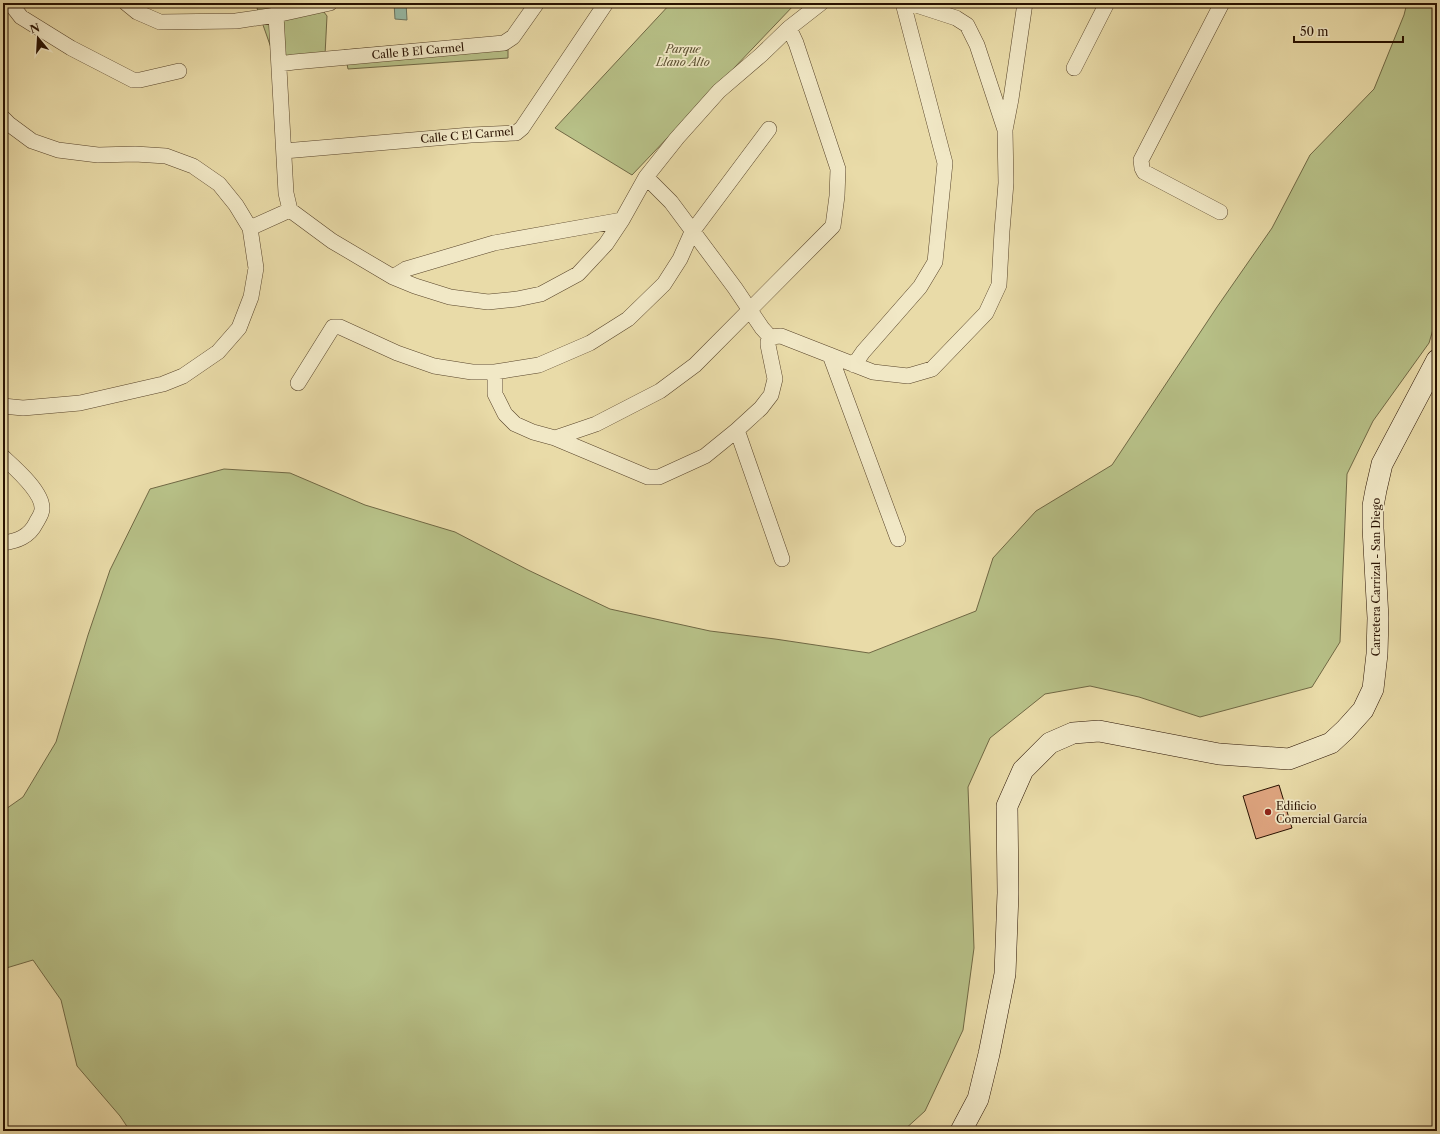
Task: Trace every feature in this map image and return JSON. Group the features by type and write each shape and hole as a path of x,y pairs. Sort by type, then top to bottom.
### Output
{"street":[{"path":"12,3 21,17 71,48 133,80 140,80 179,71"},
{"path":"126,3 137,12 160,22 236,20 276,15 330,3"},
{"name":"Calle B El Carmel","path":"279,64 504,43 513,37 537,3"},
{"name":"Calle C El Carmel","path":"284,151 470,135 516,133 522,128 606,3"},
{"path":"276,15 286,194 290,210 332,241 393,277 415,286 450,297 488,302 517,299 541,294 578,274 606,244 622,220 646,177 677,138 719,91 761,55 789,28 821,3"},
{"path":"854,365 863,352 920,287 936,262 945,163 903,3"},
{"path":"910,3 956,18 967,25 977,45 1005,130"},
{"path":"770,337 781,336 873,372 908,376 932,369 986,313 999,285 1006,183 1005,130 1011,100 1025,3"},
{"path":"1074,68 1107,3"},
{"path":"1220,212 1144,172 1141,160 1222,3"},
{"path":"555,438 596,424 660,391 694,365 833,226 837,196 838,170 796,43 789,28"},
{"path":"3,118 32,141 58,150 98,155 135,154 166,156 193,166 220,184 236,205 250,228 256,268 251,298 239,328 218,352 183,376 163,384 80,403 23,408 3,406"},
{"path":"298,383 333,327 340,327 397,353 434,366 472,372 495,372 539,365 590,343 628,319 664,284 680,259 692,232 769,129"},
{"path":"646,177 671,202 770,337"},
{"path":"250,228 290,210"},
{"path":"393,277 406,269 494,243 622,220"},
{"path":"495,372 495,394 505,414 515,424 533,432 555,438 648,477 659,477 705,456 738,430 761,408 770,395 776,379 768,345 770,337"},
{"path":"830,355 898,539"},
{"name":"Carretera Carrizal - San Diego","path":"961,1131 978,1099 989,1054 1005,974 1008,893 1007,806 1023,770 1050,743 1073,733 1099,731 1219,754 1289,759 1331,743 1345,730 1363,710 1373,689 1377,654 1378,618 1373,506 1382,464 1437,360"},
{"path":"738,430 782,559"},
{"path":"3,457 30,485 39,498 42,509 40,517 32,530 16,541 3,543"}],"green space":[{"path":"267,3 317,3 327,16 325,55 276,62 256,5"},
{"name":"Parque Llano Alto","path":"671,3 795,4 632,175 555,128"},
{"path":"1407,3 1437,3 1437,316 1429,343 1373,421 1347,474 1340,642 1312,687 1200,717 1139,697 1090,686 1045,694 990,738 968,787 974,948 963,1030 925,1111 903,1131 130,1131 120,1116 77,1066 61,1000 33,960 3,969 3,811 23,797 56,742 88,635 110,570 150,489 224,469 290,473 365,505 455,532 528,570 610,609 710,631 869,653 976,611 993,558 1036,511 1112,465 1217,307 1272,228 1310,155 1374,89 1404,15"},
{"path":"508,36 508,58 348,69 344,50"}],"shaded area":[{"path":"394,3 406,3 407,20 395,19"}],"building":[{"name":"Edificio Comercial García","path":"1279,785 1292,828 1256,839 1243,796"}],"place":[{"name":"Edificio Comercial García","path":"1268,812"}]}
